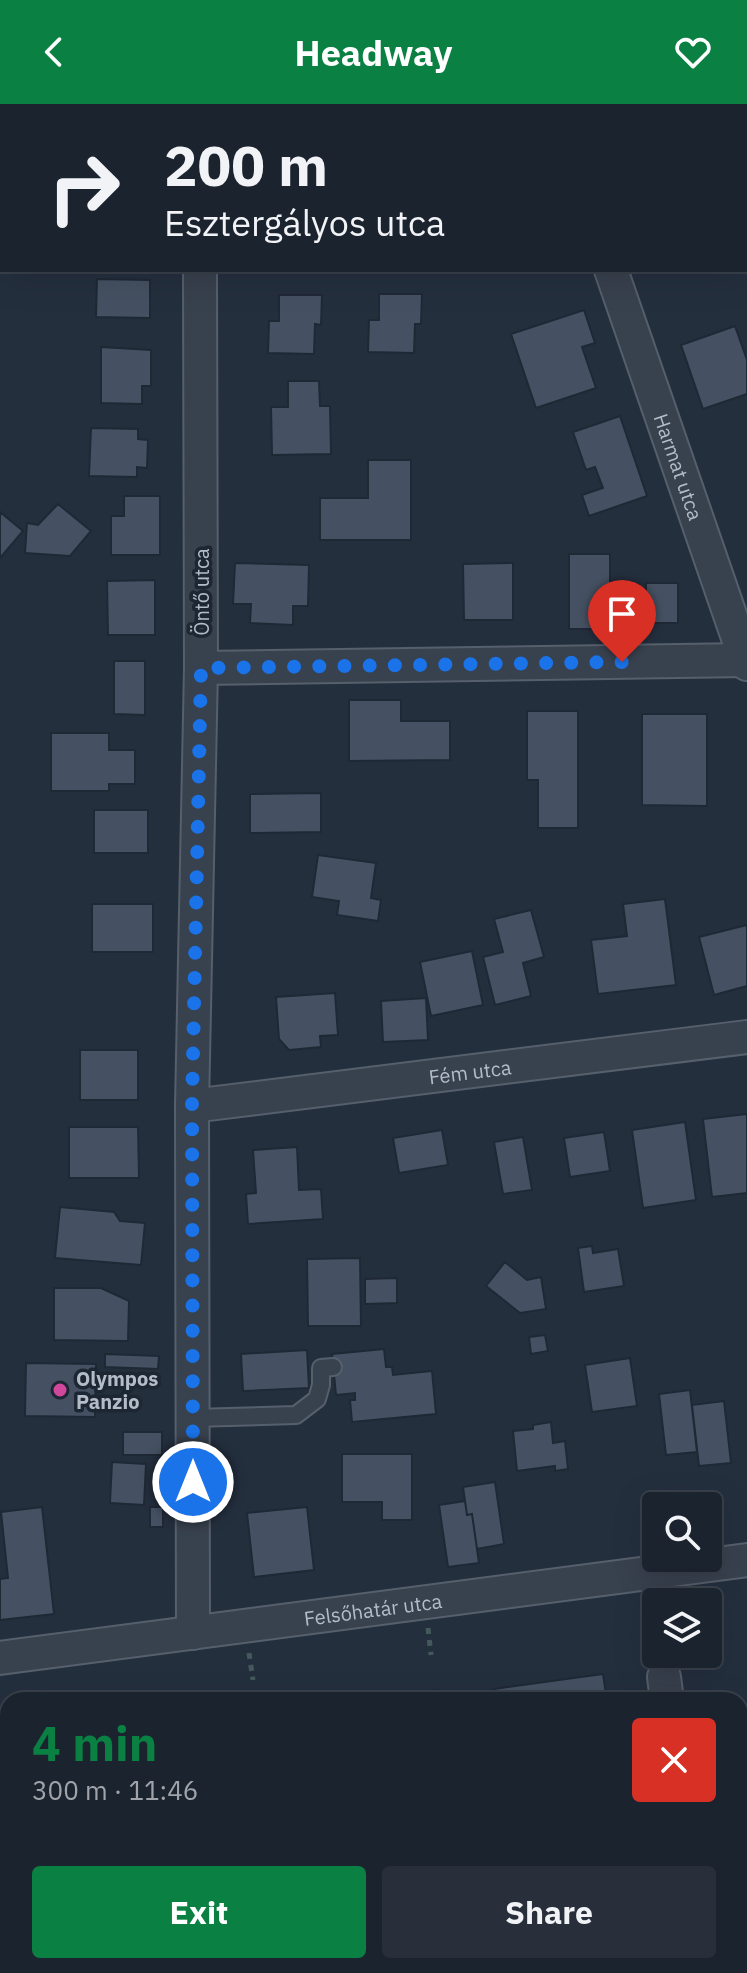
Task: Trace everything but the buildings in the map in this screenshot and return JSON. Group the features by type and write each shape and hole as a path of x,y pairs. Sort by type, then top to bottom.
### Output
{"street":[{"name":"Öntő utca","path":"193,1633 192,1106 201,668 200,272"},
{"name":"Harmat utca","path":"612,272 747,662"},
{"path":"201,668 747,662"},
{"name":"Fém utca","path":"192,1106 747,1037"},
{"name":"Felsőhatár utca","path":"0,1658 747,1560"}],"lane":[{"path":"193,1418 296,1415 317,1399 321,1368 333,1367"}],"path":[{"path":"428,1628 431,1655"},
{"path":"250,1655 253,1680"}],"place":[{"name":"Olympos Panzio","path":"60,1390"}],"route":[{"path":"193,1482 192,1106 201,668 622,662"}]}
